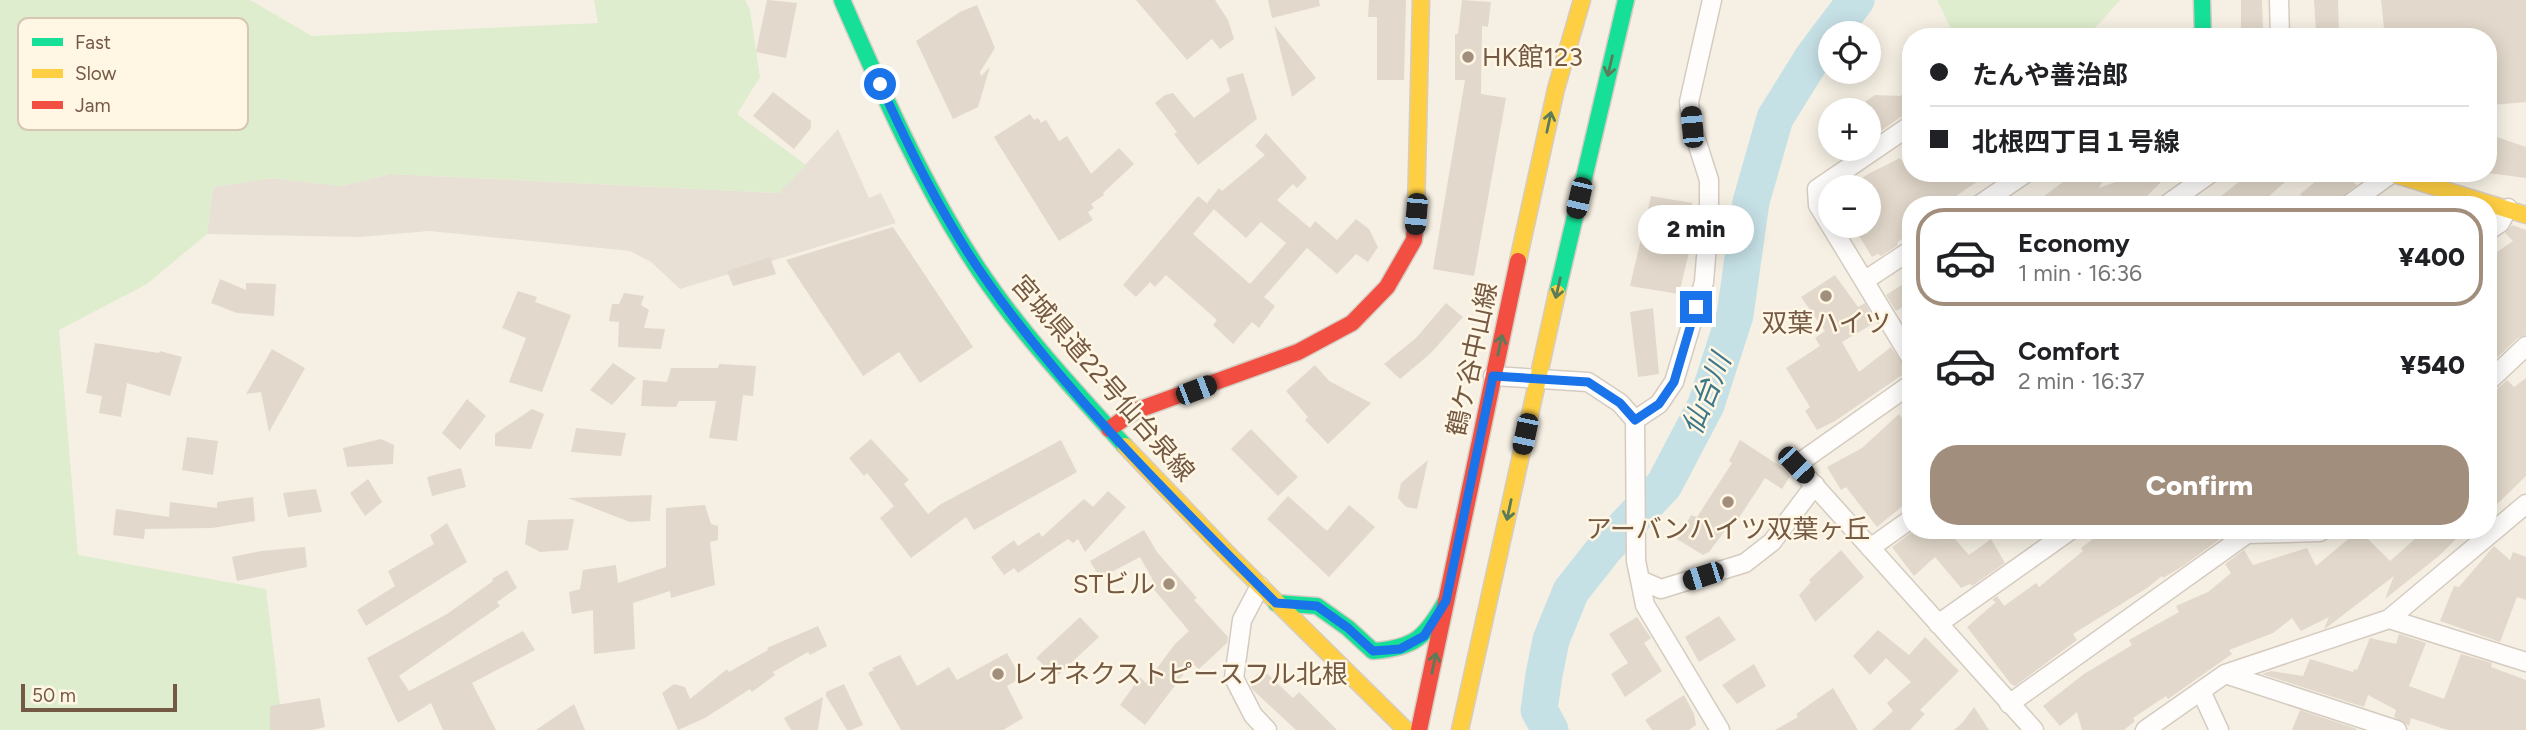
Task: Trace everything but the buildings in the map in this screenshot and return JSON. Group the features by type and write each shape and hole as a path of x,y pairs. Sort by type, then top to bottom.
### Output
{"street":[{"name":"宮城県道22号仙台泉線","path":"842,0 919,169 979,270 1021,327 1109,429 1276,603 1406,730"},
{"path":"1109,429 1135,411 1298,352 1352,323 1387,287 1413,240 1419,188 1421,0"},
{"name":"鶴ケ谷中山線","path":"1419,730 1556,89 1582,0"},
{"path":"1460,730 1536,380 1626,0"},
{"path":"1635,420 1659,404 1674,382 1704,282 1709,180 1692,127 1689,102 1712,0"},
{"path":"2202,0 2203,28"},
{"path":"2279,0 2280,28"},
{"path":"1902,131 1817,189 1818,205 1902,343"},
{"path":"1992,196 2013,182"},
{"path":"2179,196 2198,182"},
{"path":"2360,196 2378,182"},
{"path":"2420,182 2468,196"},
{"path":"2497,205 2526,215"},
{"path":"2497,225 2508,208"},
{"path":"1864,281 1902,256"},
{"path":"2497,373 2526,346"},
{"path":"1493,376 1588,382 1620,403 1635,420 1636,561 1645,605 1720,730"},
{"path":"1902,390 1796,465 2034,730"},
{"path":"1640,580 1661,589 1745,563 1772,542 1815,485"},
{"path":"2497,526 2526,504"},
{"path":"1870,548 1902,525"},
{"path":"1938,624 2058,539"},
{"path":"2009,704 2240,539"},
{"path":"2145,730 2225,674 2389,620 2480,539"},
{"path":"1260,586 1242,620 1234,678 1253,715 1267,730"},
{"path":"1276,603 1317,606 1348,628 1373,651 1400,649 1424,636 1446,601"},
{"path":"2389,620 2526,662"},
{"path":"2225,674 2397,730"},
{"path":"2202,691 2219,730"}],"shaded area":[{"path":"838,129 869,198 881,193 896,223 680,289 651,262 630,251 429,231 360,237 207,234 213,187 273,178 341,186 391,174 779,193"}],"green space":[{"path":"0,0 250,0 312,36 598,23 594,0 745,0 750,10 760,77 737,114 806,165 779,193 391,174 341,186 273,178 213,187 207,234 147,284 59,330 78,555 266,589 283,730 0,730"},
{"path":"1937,0 2120,0 2095,28 1951,28"}],"waterway":[{"name":"仙台川","path":"1840,21 1856,0"},
{"name":"仙台川","path":"1550,730 1539,710 1551,640 1571,591 1605,548 1664,485 1706,405 1735,315 1751,202 1775,118 1818,50"}],"traffic: fast":[{"path":"842,0 904,138 979,270 1030,339 1125,446"},
{"path":"1557,293 1626,0"},
{"path":"2202,0 2203,28"},
{"path":"1276,603 1317,606 1348,628 1373,651 1399,647 1418,638 1432,624 1446,601"}],"traffic: slow":[{"path":"1416,213 1421,0"},
{"path":"1518,261 1556,89 1582,0"},
{"path":"2419,182 2464,196"},
{"path":"2497,206 2526,215"},
{"path":"1460,730 1557,293"},
{"path":"1125,446 1230,556 1406,730"}],"traffic: jam":[{"path":"1109,429 1135,411 1298,352 1352,323 1387,287 1414,240 1416,213"},
{"path":"1419,730 1518,261"}],"place":[{"name":"HK館123","path":"1468,57"},
{"name":"双葉ハイツ","path":"1826,296"},
{"name":"アーバンハイツ双葉ヶ丘","path":"1728,502"},
{"name":"STビル","path":"1169,584"},
{"name":"レオネクストピースフル北根","path":"998,674"}],"route":[{"path":"880,84 919,169 979,270 1021,327 1086,404 1276,603 1317,606 1348,628 1373,651 1400,649 1424,636 1446,601 1493,376 1588,382 1620,403 1635,420 1659,404 1674,382 1696,307"}]}
